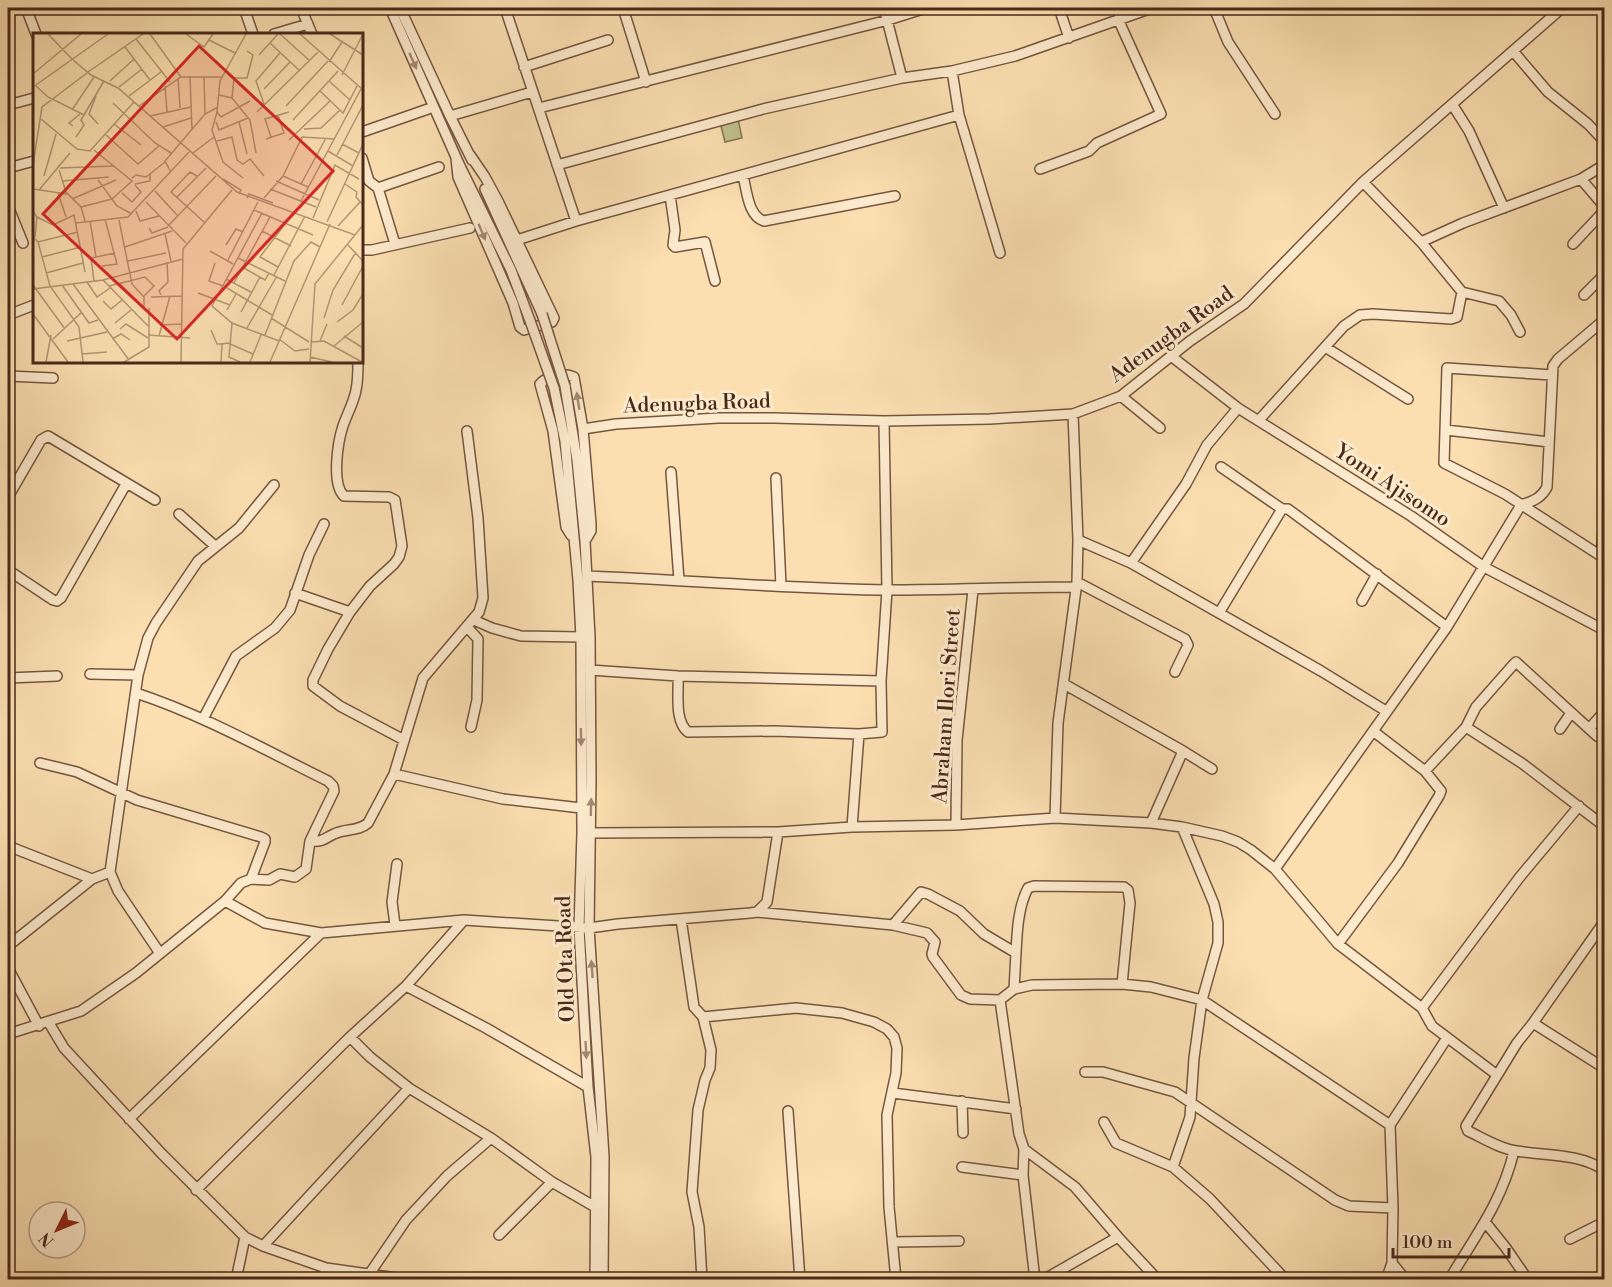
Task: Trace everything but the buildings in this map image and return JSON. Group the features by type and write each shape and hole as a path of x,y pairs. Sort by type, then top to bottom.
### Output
{"street":[{"path":"26,8 36,33"},
{"path":"244,8 253,33"},
{"path":"301,8 312,33"},
{"path":"390,8 456,158 511,270 554,388 565,441 573,538 586,637"},
{"path":"400,8 542,314 565,386 577,460 585,541 586,637"},
{"path":"505,8 576,221"},
{"path":"623,8 646,82"},
{"path":"884,8 902,78"},
{"path":"538,108 888,20 926,8"},
{"path":"1059,8 1069,38"},
{"path":"557,165 763,109 1015,56 1152,8"},
{"path":"1214,8 1228,42 1275,114"},
{"name":"Adenugba Road","path":"583,429 616,424 718,418 884,421 990,419 1073,414 1121,396 1171,356 1244,304 1363,182 1562,8"},
{"path":"1040,169 1089,152 1097,143 1161,114 1118,19"},
{"path":"277,33 308,24"},
{"path":"524,67 608,40"},
{"path":"1513,51 1548,92 1588,124 1605,141"},
{"path":"952,71 959,115 1000,253"},
{"path":"450,116 532,92"},
{"path":"8,105 33,98"},
{"path":"1452,104 1469,131 1504,208"},
{"path":"363,132 428,110"},
{"path":"517,240 576,221 959,115"},
{"path":"456,158 458,177 513,303 520,327 524,330 552,322 554,318 517,240 485,177 470,155"},
{"path":"8,168 33,161"},
{"path":"363,161 369,181 378,188 395,244"},
{"path":"1421,242 1462,223 1581,179 1605,165"},
{"path":"378,188 440,167"},
{"path":"743,176 753,214 764,221 895,196"},
{"path":"1581,179 1605,206"},
{"path":"1363,182 1421,242 1462,292 1492,298 1499,302 1511,315 1520,332"},
{"path":"670,195 675,231 673,245 675,247 705,242 715,281"},
{"path":"8,206 23,243"},
{"path":"1573,244 1605,212"},
{"path":"363,250 372,250 470,228"},
{"path":"1584,295 1605,275"},
{"path":"1259,420 1344,326 1360,315 1393,314 1451,319 1457,317 1462,292"},
{"path":"8,315 33,305"},
{"path":"1275,869 1447,627 1521,505 1538,498 1546,488 1553,366 1558,359 1605,320"},
{"path":"1325,346 1408,399"},
{"name":"Yomi Ajisomo","path":"1171,356 1238,408 1411,516 1484,567 1605,630"},
{"path":"358,363 356,391 342,429 336,474 338,486 344,496 393,498 397,503 402,546 394,564 370,586 350,612 318,670 313,686 340,706 404,740"},
{"path":"1552,375 1447,368 1444,464 1504,494 1603,557 1605,519"},
{"path":"573,538 566,527 553,431 540,384 541,381 566,374 574,377 583,429 591,524 591,531 585,541"},
{"path":"8,376 53,378"},
{"path":"1121,396 1160,428"},
{"path":"1131,563 1186,484 1208,445 1238,408"},
{"path":"1055,818 1058,723 1077,584 1078,540 1073,414"},
{"path":"678,676 680,720 683,728 688,732 774,731 859,734 882,732 881,681 886,590 884,421"},
{"path":"1446,430 1549,442"},
{"path":"310,841 323,842 335,833 362,829 368,823 394,774 423,678 479,612 483,598 478,518 467,431"},
{"path":"8,497 40,440 48,436 155,500"},
{"path":"1221,468 1282,508 1288,509 1447,627"},
{"path":"671,472 679,580"},
{"path":"776,478 781,586"},
{"path":"8,570 57,601 61,598 126,484"},
{"path":"159,952 118,891 110,873 110,859 119,820 138,675 148,638 198,561 239,528 274,484"},
{"path":"1219,613 1282,508"},
{"path":"179,514 215,546"},
{"path":"203,720 236,656 275,628 290,610 309,555 324,524"},
{"path":"1078,540 1131,563 1386,711"},
{"path":"1362,601 1377,574"},
{"path":"586,576 886,590 973,590 1077,584 1185,639 1188,645 1175,672"},
{"name":"Abraham Ilori Street","path":"956,825 957,740 973,590"},
{"path":"295,593 350,612"},
{"path":"474,620 520,636 586,637"},
{"path":"467,627 478,639 477,700 471,728"},
{"name":"Old Ota Road","path":"586,637 590,670 589,928 604,1156 603,1280"},
{"name":"Old Ota Road","path":"586,637 579,928 588,1087 596,1144 595,1280"},
{"path":"1425,771 1466,727 1476,707 1516,662 1593,733 1605,712"},
{"path":"590,670 678,676 881,681"},
{"path":"90,674 138,675"},
{"path":"8,678 57,676"},
{"path":"1064,684 1212,769"},
{"path":"8,1034 49,1023 81,1011 136,973 159,952 225,901 241,883 251,879 269,880 280,874 295,877 306,869 310,841 334,791 333,786 203,720 136,693"},
{"path":"1560,729 1571,713"},
{"path":"1466,727 1523,764 1605,826"},
{"path":"1338,944 1398,862 1441,791 1425,771 1373,731"},
{"path":"852,826 859,734"},
{"path":"1151,823 1183,751"},
{"path":"40,763 77,772 137,800 265,839 251,879"},
{"path":"394,774 503,799 581,808"},
{"path":"1422,1008 1519,878 1579,806"},
{"path":"591,833 778,832 852,826 956,825 1055,818 1182,827 1238,842 1251,850 1275,869 1338,944 1422,1008 1432,1026 1497,1075"},
{"path":"1173,1167 1188,1124 1202,1000 1216,956 1218,922 1214,904 1182,827"},
{"path":"757,912 767,902 778,832"},
{"path":"8,846 92,879"},
{"path":"394,925 392,902 397,864"},
{"path":"8,946 92,879 110,873"},
{"path":"1014,988 1017,930 1024,894 1028,888 1034,886 1124,887 1128,890 1130,903 1122,984"},
{"path":"893,925 921,892 960,911 984,934 1016,952"},
{"path":"225,901 266,923 321,933 464,920 589,928 757,912 893,925 932,936 933,957 961,995 970,999 1000,1000 1014,988 1044,984 1122,984 1151,987 1202,1000 1390,1125"},
{"path":"681,919 694,1007 703,1017 711,1050 711,1060 698,1110 692,1191 699,1227 702,1280"},
{"path":"196,1190 350,1037 406,986 464,920"},
{"path":"1605,922 1601,933 1517,1043 1466,1126 1468,1131 1514,1151 1559,1155 1592,1163 1605,1170"},
{"path":"129,1119 321,933"},
{"path":"8,968 39,1026"},
{"path":"406,986 486,1028 588,1087"},
{"path":"1000,1000 1019,1134 1024,1149 1023,1175 1035,1280"},
{"path":"703,1017 796,1008 842,1013 863,1018 887,1029 894,1037 897,1062 893,1093 887,1115 889,1207 896,1280"},
{"path":"49,1023 64,1048 196,1190 245,1238 326,1268 411,1280"},
{"path":"1533,1023 1605,1068"},
{"path":"350,1037 370,1057 409,1088 491,1138 552,1182 597,1208"},
{"path":"1386,1280 1392,1263 1394,1208 1390,1125 1447,1038"},
{"path":"1085,1072 1103,1072 1175,1092 1335,1200 1349,1206 1394,1208"},
{"path":"262,1246 409,1088"},
{"path":"893,1093 1016,1109"},
{"path":"962,1101 963,1133"},
{"path":"788,1111 800,1280"},
{"path":"1104,1122 1116,1143 1173,1167 1209,1199 1286,1280"},
{"path":"370,1274 405,1220 447,1176 491,1138"},
{"path":"1024,1149 1075,1187 1118,1238 1158,1280"},
{"path":"1449,1280 1486,1223 1509,1174 1514,1151"},
{"path":"962,1167 1023,1175"},
{"path":"499,1235 552,1182"},
{"path":"1570,1239 1605,1222"},
{"path":"1486,1223 1528,1280"},
{"path":"236,1280 245,1238"},
{"path":"1043,1280 1118,1238"},
{"path":"893,1242 959,1241"},
{"path":"1392,1263 1406,1280"},
{"path":"324,1280 326,1268"}],"green space":[{"path":"738,119 742,138 725,142 720,122"}]}
